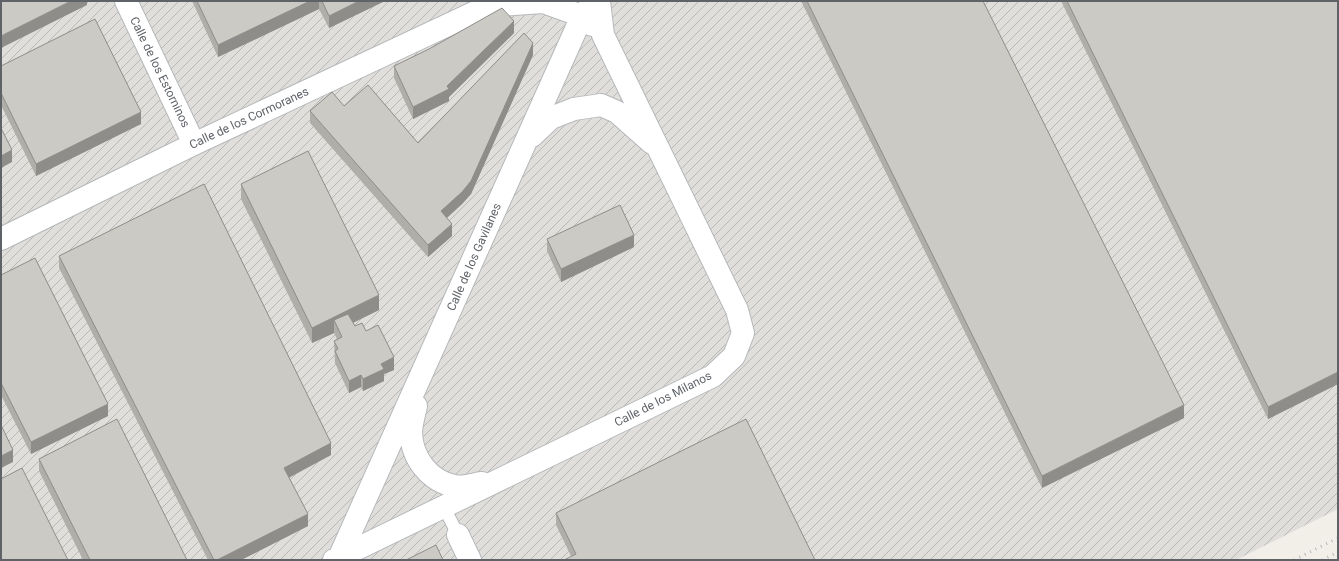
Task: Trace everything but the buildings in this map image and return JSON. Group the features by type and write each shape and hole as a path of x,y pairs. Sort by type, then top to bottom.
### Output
{"street":[{"name":"Calle de los Estorninos","path":"126,1 194,144"},
{"path":"599,1 604,35"},
{"path":"494,4 543,2 588,8 604,35"},
{"name":"Calle de los Cormoranes","path":"1,239 194,144 494,4"},
{"name":"Calle de los Gavilanes","path":"337,559 525,142 588,8"},
{"name":"Calle de los Milanos","path":"337,559 713,376 734,356 742,333 738,310 604,35"},
{"name":"Calle de los Gavilanes","path":"525,142 551,118 574,109 601,106 617,112 660,151"},
{"name":"Calle de los Gavilanes","path":"422,372 411,432 413,449 424,469 436,480 456,487 499,480"},
{"path":"458,535 470,560"}],"lane":[{"path":"444,507 458,535"}],"shaded area":[{"path":"1,1 1338,1 1338,509 1236,560 1,560"}],"railway":[{"path":"1294,560 1338,538"},
{"path":"1322,560 1338,552"}]}
